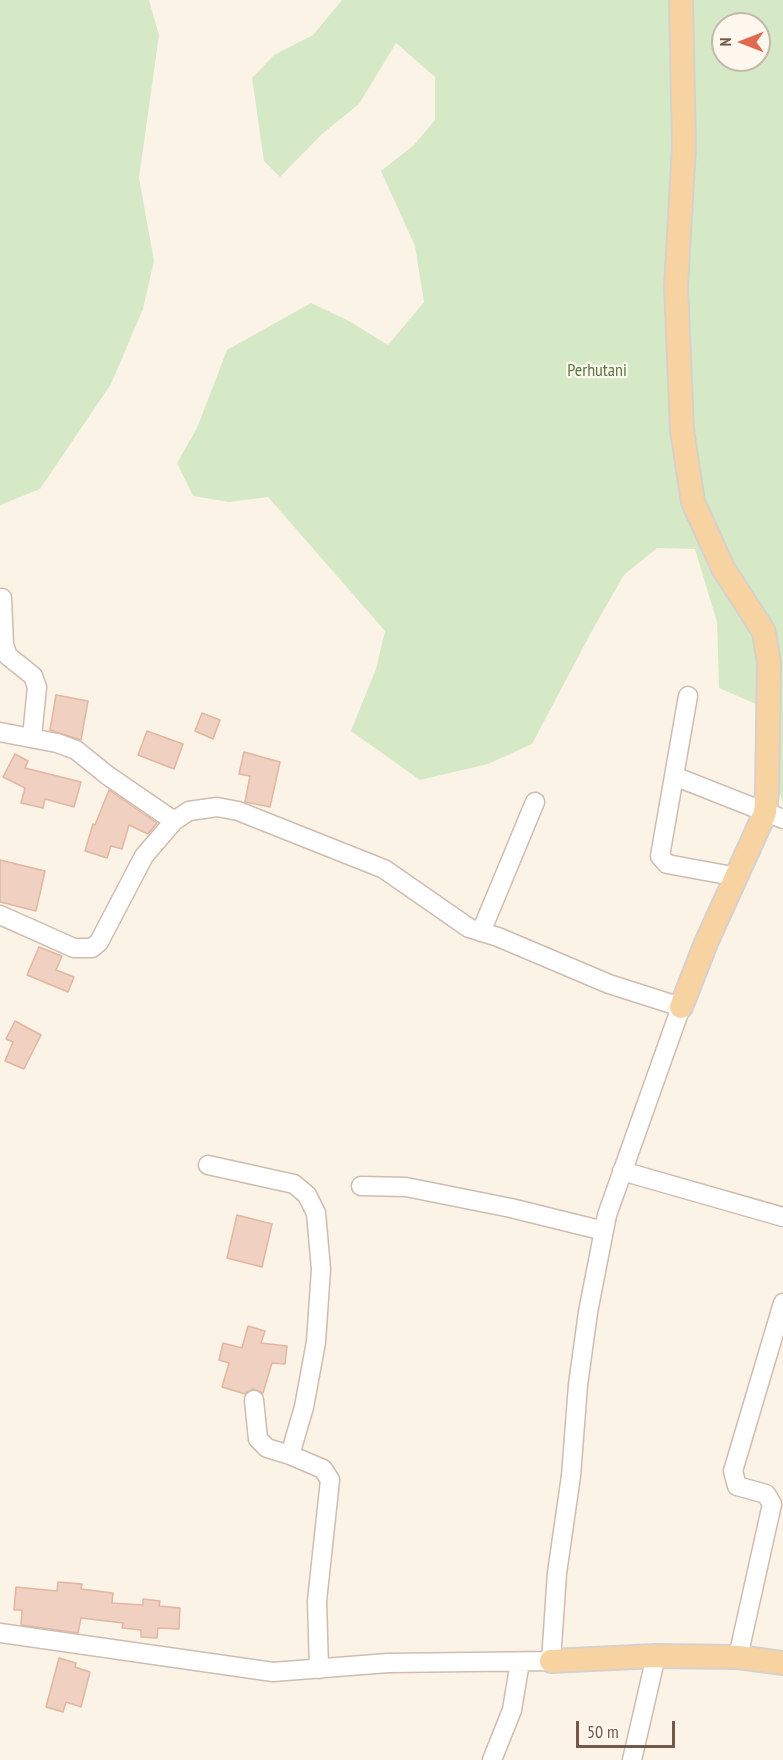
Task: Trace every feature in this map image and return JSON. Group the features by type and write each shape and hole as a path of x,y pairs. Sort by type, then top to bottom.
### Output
{"main road":[{"path":"681,0 684,147 676,286 682,430 689,483 700,520 723,568 768,642 767,792 774,816 738,877 706,944 681,1007"},
{"path":"551,1661 656,1656 738,1657 783,1663"}],"street":[{"path":"2,598 4,645 8,656 33,676 37,687 32,737"},
{"path":"688,696 659,851 662,861 738,877"},
{"path":"0,732 32,737 76,750 107,776 174,822"},
{"path":"674,776 774,816"},
{"path":"481,932 536,802"},
{"path":"0,915 74,948 92,948 99,942 144,856 174,822 189,811 204,807 217,807 238,811 384,869 458,921 481,932 587,976 681,1007 622,1171 604,1231 588,1312 578,1385 571,1476 557,1573 551,1661 454,1660 273,1672 205,1660 0,1633"},
{"path":"208,1165 294,1184 307,1195 316,1213 321,1269 316,1342 304,1407 290,1455"},
{"path":"622,1171 783,1217"},
{"path":"361,1186 406,1187 511,1208 604,1231"},
{"path":"738,1657 772,1504 766,1494 737,1486 733,1471 783,1303"},
{"path":"254,1400 258,1439 267,1448 323,1469 330,1480 317,1601 319,1669"},
{"path":"632,1760 656,1656"},
{"path":"492,1760 512,1710 520,1662"}],"green space":[{"path":"0,0 149,0 159,35 139,178 154,261 143,309 111,384 40,489 0,505"},
{"name":"Perhutani","path":"342,0 783,0 783,804 756,704 719,688 717,622 695,549 657,548 624,575 532,744 488,764 420,780 351,731 376,669 385,631 268,497 229,502 193,496 177,463 197,428 227,350 311,303 349,321 388,345 424,302 415,246 381,171 414,145 435,120 435,77 396,43 359,104 322,134 280,177 264,161 252,78 274,55 313,35"}],"building":[{"path":"56,695 88,701 81,740 50,730"},
{"path":"202,713 220,720 213,739 195,731"},
{"path":"147,731 183,744 174,769 138,755"},
{"path":"244,752 280,762 270,807 245,802 250,776 239,774"},
{"path":"15,754 28,761 25,768 81,782 74,807 45,799 43,808 21,803 25,788 3,777"},
{"path":"109,790 157,823 148,834 129,825 122,849 111,846 107,858 85,851 93,824 95,825"},
{"path":"0,860 45,871 36,911 0,902"},
{"path":"39,947 62,956 56,970 74,977 68,992 27,975"},
{"path":"15,1021 41,1035 24,1069 5,1061 13,1042 6,1039"},
{"path":"237,1215 272,1224 262,1267 227,1258"},
{"path":"248,1326 265,1331 261,1343 287,1346 285,1364 272,1363 263,1393 253,1389 245,1394 222,1387 229,1363 219,1360 223,1343 242,1348"},
{"path":"58,1582 82,1584 81,1589 113,1593 112,1603 143,1605 143,1599 160,1601 159,1606 180,1608 179,1629 158,1628 157,1638 141,1637 141,1630 122,1628 123,1623 81,1618 78,1633 21,1625 22,1610 14,1610 16,1587 57,1591"},
{"path":"59,1658 76,1663 75,1667 90,1672 81,1707 66,1702 63,1712 46,1707"}]}
